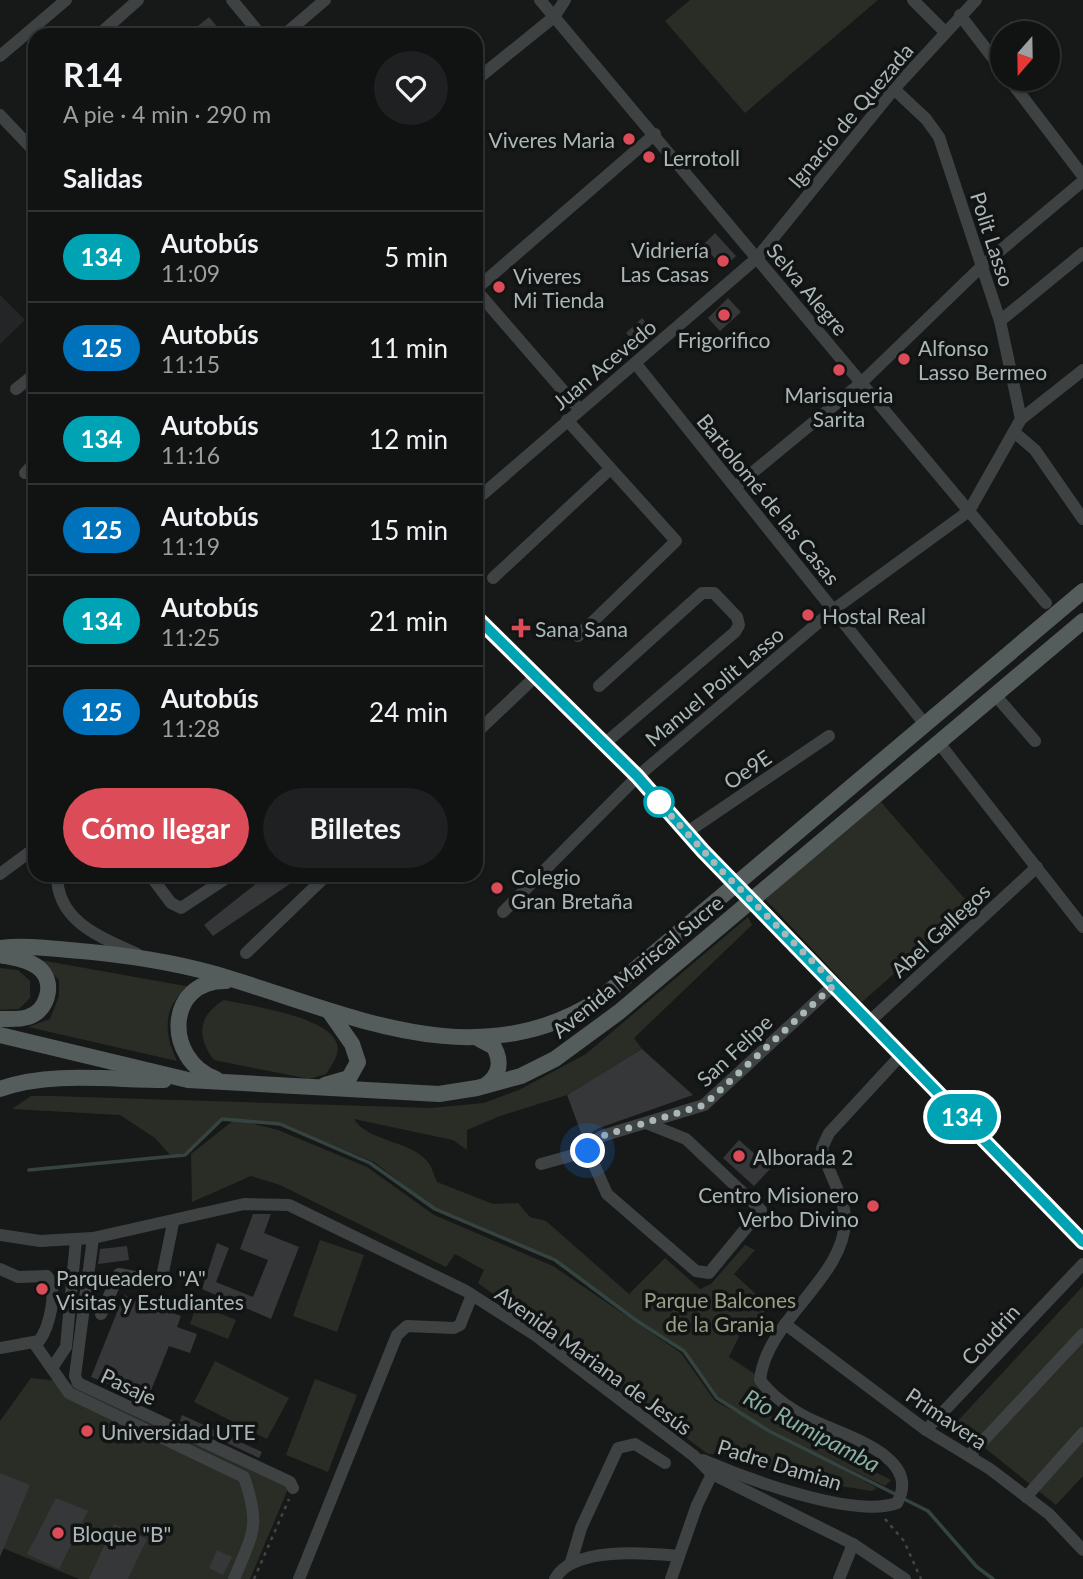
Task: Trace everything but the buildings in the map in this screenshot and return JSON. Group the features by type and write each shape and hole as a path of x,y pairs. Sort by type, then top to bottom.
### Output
{"main road":[{"name":"Avenida Mariscal Sucre","path":"0,948 141,956 242,983 329,1011 443,1037 478,1039 532,1032 578,1013 600,999 1083,591"},
{"name":"Avenida Mariscal Sucre","path":"0,1035 188,1080 233,1085 439,1094 477,1088 521,1076 555,1059 620,1012 1083,621"},
{"path":"0,955 30,963 42,971 48,993 40,1011 29,1017 0,1019"},
{"path":"233,1085 203,1074 191,1064 179,1043 178,1019 184,1003 195,991 209,982 223,980 242,983"},
{"path":"313,1088 349,1078 358,1062 352,1044 329,1011"},
{"path":"477,1088 495,1078 500,1062 494,1047 478,1039"},
{"path":"0,1090 30,1081 188,1080"}],"street":[{"path":"33,28 66,0"},
{"path":"105,28 138,0"},
{"path":"232,0 255,28"},
{"path":"292,28 325,0"},
{"name":"Selva Alegre","path":"540,0 1046,603"},
{"path":"483,74 554,17 565,0"},
{"path":"913,0 945,32"},
{"name":"Ignacio de Quezada","path":"757,258 894,89 976,0"},
{"path":"960,15 990,54"},
{"path":"0,56 28,32"},
{"name":"Polit Lasso","path":"894,89 926,119 939,137 1000,321 1021,419"},
{"path":"735,487 861,383 983,265 1083,178 1018,91"},
{"path":"0,115 28,145"},
{"path":"483,290 655,134"},
{"path":"1000,321 1083,253"},
{"name":"Juan Acevedo","path":"483,494 757,258"},
{"path":"483,301 579,409"},
{"name":"Bartolomé de las Casas","path":"636,364 924,723"},
{"path":"969,511 1021,419 1083,370"},
{"path":"16,389 28,380"},
{"path":"567,420 676,543 578,636"},
{"path":"1014,432 1035,450 1083,519"},
{"path":"25,472 28,469"},
{"path":"493,578 610,469"},
{"name":"Manuel Polit Lasso","path":"503,912 637,776 833,610 969,511"},
{"path":"599,685 702,593 710,592 718,596 739,621 735,632 603,745"},
{"path":"483,624 637,776 720,869 835,984 1083,1242"},
{"path":"483,726 535,677"},
{"path":"995,695 1035,741"},
{"name":"Oe9E","path":"686,833 830,736"},
{"path":"939,743 1083,927"},
{"path":"0,874 28,853"},
{"name":"Abel Gallegos","path":"870,1021 1037,867"},
{"path":"58,882 60,899 79,924 141,956"},
{"path":"155,882 171,903 181,908 187,907 221,882"},
{"path":"246,953 320,882"},
{"name":"San Felipe","path":"588,1151 592,1140 704,1105 835,984"},
{"name":"Padre Damian","path":"694,1456 745,1477 806,1496 878,1507 897,1503 903,1491 900,1475 891,1460 861,1440 805,1417 771,1394 760,1380 761,1368 785,1324 820,1276 845,1233 846,1215 822,1148 829,1133 902,1054"},
{"path":"541,1164 588,1151 607,1194 696,1271 709,1273 761,1210 686,1139 646,1122"},
{"name":"Avenida Mariana de Jesús","path":"0,1235 40,1241 93,1238 173,1223 244,1204 289,1205 314,1214 472,1296 535,1335 694,1456 712,1474 853,1544 905,1579"},
{"path":"101,1314 119,1274 161,1282 173,1223"},
{"name":"Pasaje","path":"93,1238 75,1376 78,1383 290,1482 293,1488"},
{"path":"52,1368 66,1347 76,1240"},
{"name":"Coudrin","path":"926,1430 1083,1264"},
{"path":"0,1269 18,1277 47,1276 52,1282 44,1333 34,1343 0,1348"},
{"path":"299,1579 397,1335 407,1326 454,1328 460,1325 472,1296"},
{"name":"Primavera","path":"785,1324 926,1430 969,1456 1049,1514 1083,1550"},
{"path":"969,1456 1083,1334"},
{"path":"34,1343 69,1393 244,1477 254,1502 254,1532 234,1579"},
{"path":"1026,1497 1083,1433"},
{"path":"571,1562 581,1528 618,1448 635,1444 665,1463"},
{"path":"671,1579 697,1505 712,1474"},
{"path":"839,1579 853,1544"},
{"path":"555,1579 559,1570 571,1562 613,1555 651,1553 679,1556"}],"path":[{"path":"254,1579 293,1488"},
{"path":"878,1507 904,1541 921,1579"}],"shaded area":[{"path":"0,295 25,320 0,344"}],"green space":[{"path":"690,0 878,0 745,113 665,21"},
{"path":"881,802 971,906 862,1002 765,899"},
{"name":"Parque Balcones de la Granja","path":"748,917 752,925 634,1038 642,1049 567,1095 500,1116 467,1130 467,1150 453,1140 354,1119 360,1127 369,1132 419,1154 429,1163 437,1182 493,1204 518,1203 530,1217 546,1221 629,1294 665,1258 700,1289 711,1284 745,1245 755,1250 734,1274 770,1307 742,1330 729,1357 755,1374 765,1389 754,1406 780,1421 790,1408 819,1430 846,1438 845,1448 859,1453 863,1466 891,1480 885,1486 791,1441 877,1488 872,1491 789,1478 731,1454 708,1454 478,1283 484,1270 455,1254 446,1267 280,1185 251,1176 192,1202 191,1154 234,1120 222,1119 188,1152 171,1156 155,1138 120,1115 12,1109 31,1096 431,1108 484,1103 519,1090 586,1054","holes":["242,1121 280,1124 374,1162 435,1209 555,1260 637,1322 684,1351 720,1399 757,1423 715,1401 681,1353 553,1266 434,1215 367,1167 278,1130"]},
{"path":"40,960 191,987 174,1002 168,1020 169,1041 177,1061 28,1027 50,1019 59,996 59,980"},
{"path":"0,968 18,970 30,981 30,998 19,1009 0,1010"},
{"path":"224,1000 304,1019 331,1034 337,1044 337,1052 326,1074 309,1079 214,1060 204,1043 202,1027 209,1013"},
{"path":"320,1240 364,1255 337,1332 293,1316"},
{"path":"1083,1286 1083,1476 1056,1505 955,1424"},
{"path":"197,1304 236,1320 228,1339 190,1324"},
{"path":"215,1361 289,1398 267,1439 194,1402"},
{"name":"Universidad UTE","path":"31,1378 67,1382 283,1480 288,1489 250,1579 79,1579 0,1547 0,1421"},
{"path":"315,1379 357,1395 328,1472 286,1455"}],"waterway":[{"name":"Río Rumipamba","path":"29,1170 185,1155 222,1119 280,1124 370,1163 435,1209 555,1260 637,1321 684,1351 717,1398 769,1431 895,1494"},
{"name":"Río Rumipamba","path":"902,1498 928,1511 977,1567 993,1579"}],"bus line":[{"name":"134","path":"483,624 637,776 703,851 1083,1242"}],"place":[{"name":"Viveres Maria","path":"629,139"},
{"name":"Lerrotoll","path":"649,157"},
{"name":"Vidriería Las Casas","path":"723,261"},
{"name":"Viveres Mi Tienda","path":"499,287"},
{"name":"Frigorifico","path":"724,315"},
{"name":"Alfonso Lasso Bermeo","path":"904,359"},
{"name":"Marisqueria Sarita","path":"839,370"},
{"name":"Hostal Real","path":"808,615"},
{"name":"Sana Sana","path":"521,628"},
{"name":"Colegio Gran Bretaña","path":"497,888"},
{"name":"Alborada 2","path":"739,1156"},
{"name":"Centro Misionero Verbo Divino","path":"873,1206"},
{"name":"Parqueadero \"A\" Visitas y Estudiantes","path":"42,1289"},
{"name":"Universidad UTE","path":"87,1431"},
{"name":"Bloque \"B\"","path":"58,1533"}],"route":[{"path":"588,1151 592,1140 602,1136 704,1105 835,984 720,869 653,796 659,802"}]}
